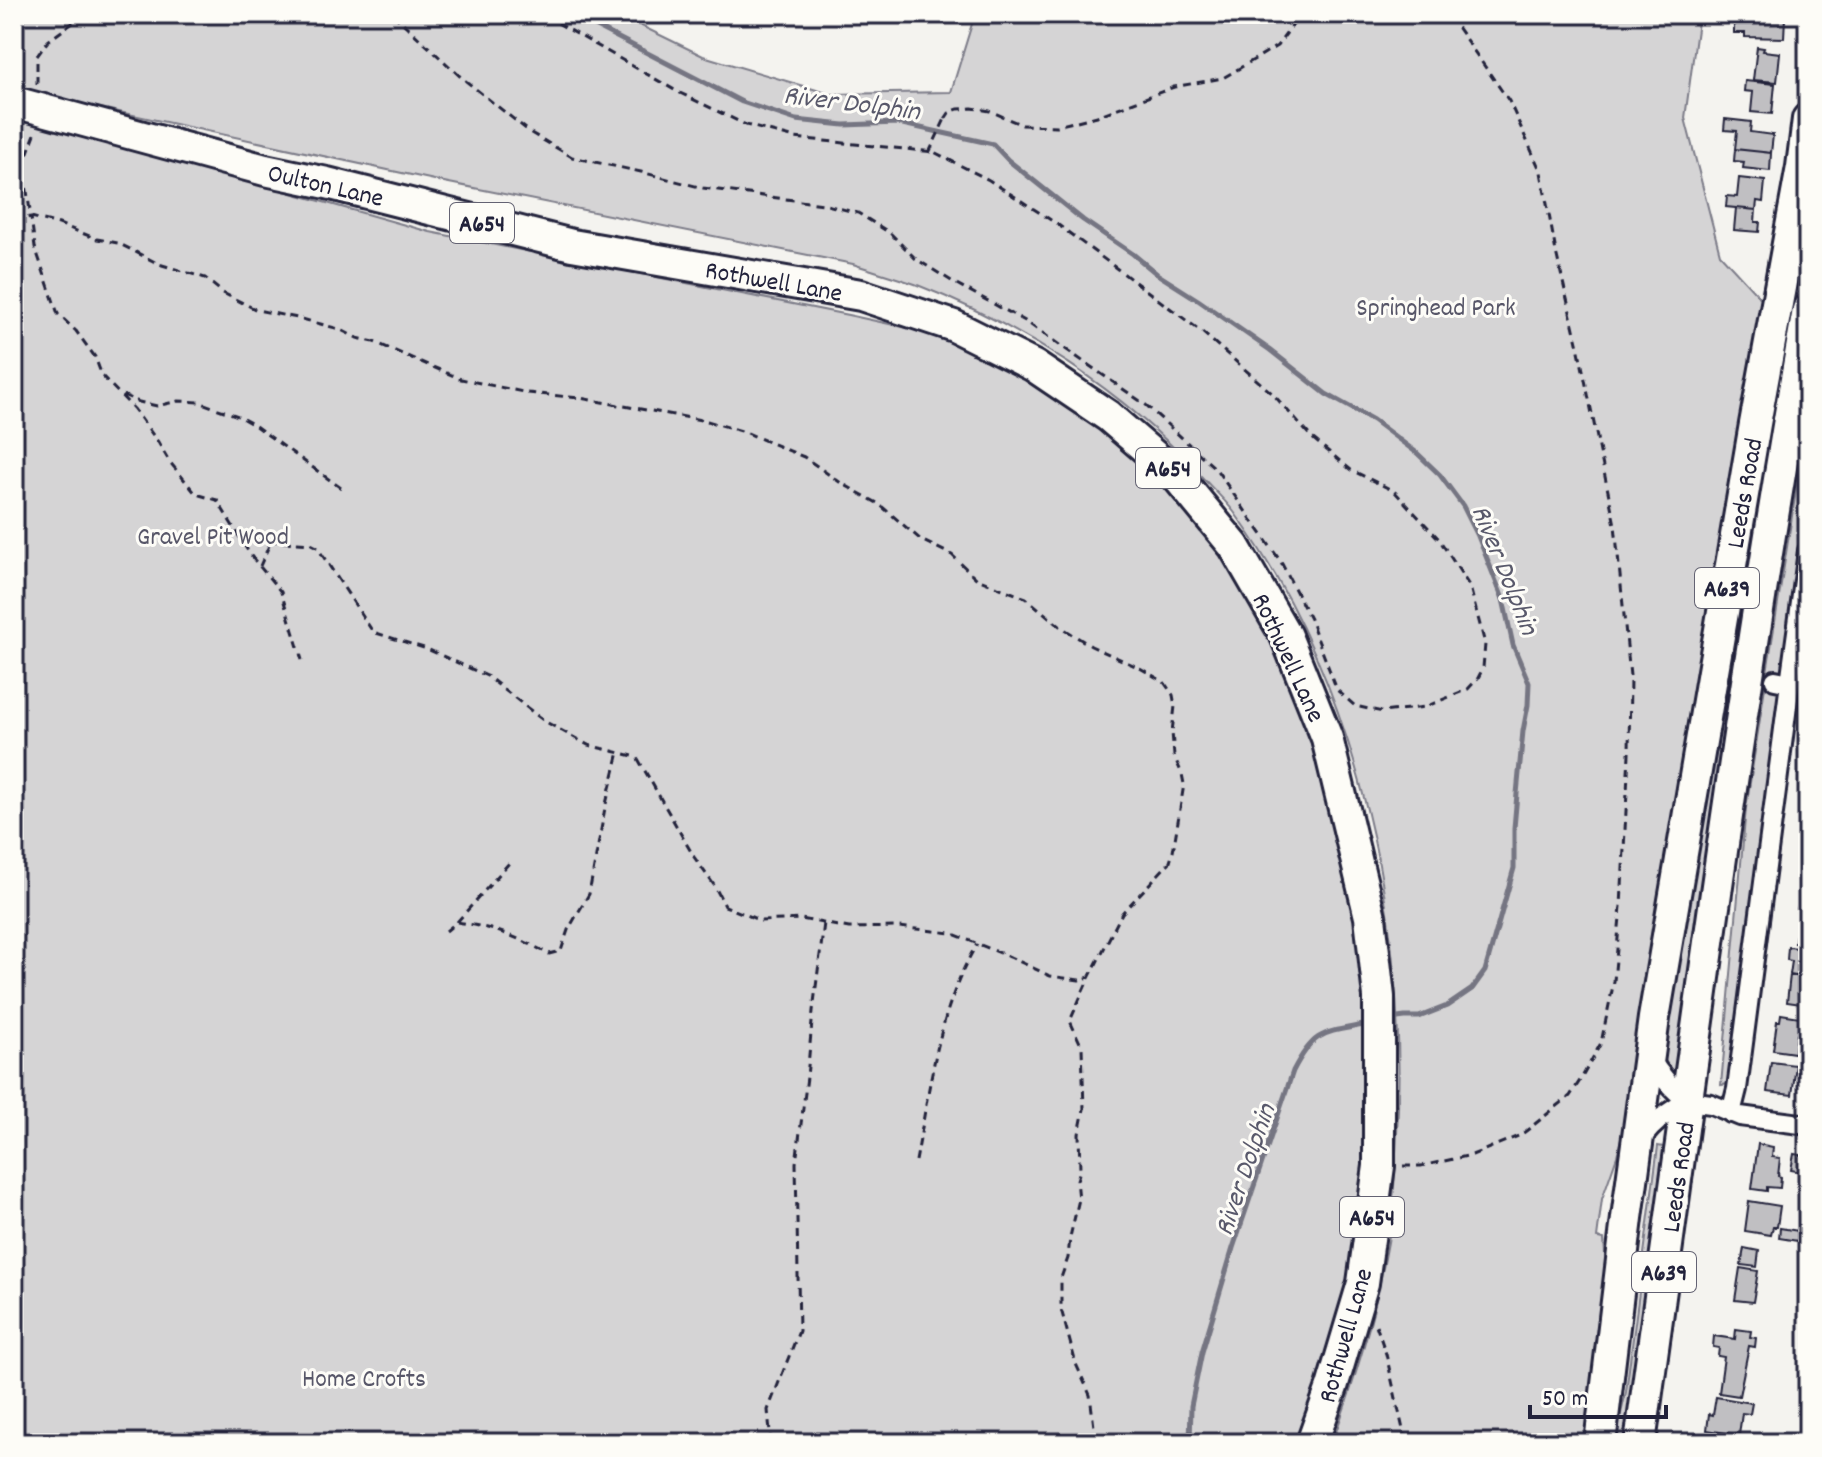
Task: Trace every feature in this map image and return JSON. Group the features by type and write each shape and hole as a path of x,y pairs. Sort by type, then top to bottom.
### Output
{"main road":[{"name":"Oulton Lane","path":"29,101 265,170 572,245 639,257"},
{"name":"Leeds Road","path":"1600,1443 1654,1018 1808,119"},
{"name":"Rothwell Lane","path":"639,257 861,295 954,326 1034,366 1108,416 1174,473 1234,546 1286,636 1327,738 1370,917 1379,997 1379,1166 1363,1283 1312,1443"},
{"name":"Leeds Road","path":"1640,1443 1729,812 1785,439 1808,310"}],"street":[{"name":"Leeds Road","path":"1731,1113 1737,1089 1782,682 1808,551"},
{"name":"Leeds Road","path":"1637,1143 1653,1124 1688,1101 1661,1077 1649,1057"},
{"path":"1688,1101 1711,1104 1740,1116 1808,1125"}],"path":[{"path":"85,14 48,41 37,56 29,101 35,136 25,160 35,247 58,314 89,348 102,376 134,409 196,494 217,500 241,539 281,592 302,660"},
{"path":"393,14 462,78 531,133 572,157 703,188 858,213 890,233 916,259 1025,321 1146,405 1216,469 1281,562 1310,619 1337,690 1355,706 1383,712 1425,707 1468,689 1478,678 1483,668 1485,644 1470,587 1439,539 1394,491 1351,470 1312,438 1273,394 1202,332 1057,224 989,180 934,152 795,138 746,125 678,92 542,14"},
{"path":"934,152 929,153 945,119 958,109 990,111 1022,125 1057,126 1097,116 1174,87 1223,78 1277,46 1301,14"},
{"path":"1379,1166 1421,1166 1472,1155 1521,1135 1570,1096 1601,1043 1614,981 1621,906 1630,676 1615,525 1600,447 1541,172 1509,101 1448,14"},
{"path":"14,221 31,217 118,243 159,264 205,278 223,293 257,310 339,329 461,379 528,393 580,398 707,421 745,432 804,457 879,504 921,540 952,555 977,579 1026,598 1061,627 1091,646 1164,682 1173,695 1174,756 1184,784 1173,852 1170,862 1122,913 1070,1021 1082,1047 1084,1109 1079,1134 1079,1199 1061,1278 1061,1309 1076,1364 1090,1395 1096,1443"},
{"path":"119,393 157,406 178,401 199,402 238,416 341,488"},
{"path":"241,539 317,547 373,632 427,649 487,676 544,721 588,745 637,757 725,906 761,921 801,919 849,928 899,927 951,933 1050,976 1079,980 1090,977"},
{"path":"260,566 271,541"},
{"path":"457,922 488,927 549,954 561,951 568,930 589,894 619,752"},
{"path":"446,931 510,862"},
{"path":"771,1443 768,1410 799,1331 796,1163 824,923"},
{"path":"916,1161 943,1025 966,963 977,944"},
{"path":"1376,1325 1386,1354 1406,1443"}],"green space":[{"name":"Springhead Park","path":"14,14 617,14 703,56 830,94 951,92 975,14 1699,14 1685,118 1720,254 1766,304 1628,1108 1617,1156 1602,1199 1597,1238 1604,1239 1607,1286 1589,1443 1332,1443 1371,1318 1388,1242 1393,1202 1398,1054 1394,973 1383,891 1367,809 1344,729 1314,653 1278,580 1234,512 1170,444 1104,388 1032,340 994,319 915,284 853,264 439,181 14,87"},
{"path":"18,116 430,232 926,332 1004,365 1064,401 1172,493 1226,561 1272,635 1313,748 1350,883 1367,1045 1366,1122 1360,1201 1348,1277 1330,1350 1298,1443 14,1443 14,127"},
{"path":"1793,285 1800,286 1713,827 1677,1080 1661,1054"},
{"path":"1808,416 1808,513 1788,664 1777,673 1767,672"},
{"path":"1765,687 1780,693 1729,1084 1721,1085 1746,808"},
{"path":"1658,1146 1669,1148 1629,1443 1614,1443 1626,1392"}],"building":[{"path":"1785,14 1785,17 1745,16"},
{"path":"1745,16 1785,17 1784,38 1745,37 1745,33 1734,33 1734,21 1745,21"},
{"path":"1757,47 1780,53 1777,82 1753,80"},
{"path":"1745,81 1775,84 1772,114 1751,112 1753,92 1744,91"},
{"path":"1725,119 1751,122 1750,132 1773,135 1771,153 1735,149 1737,131 1724,130"},
{"path":"1735,149 1771,153 1770,171 1743,168 1744,162 1734,161"},
{"path":"1739,178 1765,181 1763,202 1757,201 1756,210 1726,207 1727,196 1737,197"},
{"path":"1736,208 1756,210 1755,222 1760,222 1759,232 1734,230"},
{"path":"1801,885 1808,886 1808,913 1797,912"},
{"path":"1798,917 1808,918 1808,944 1795,943"},
{"path":"1788,947 1808,949 1808,978 1790,975 1792,961 1787,960"},
{"path":"1790,975 1808,978 1808,1005 1787,1002"},
{"path":"1781,1014 1800,1017 1799,1024 1807,1025 1806,1036 1797,1035 1795,1053 1773,1050"},
{"path":"1771,1062 1796,1065 1792,1095 1767,1092"},
{"path":"1758,1144 1773,1147 1772,1157 1780,1158 1780,1188 1767,1187 1767,1191 1752,1189"},
{"path":"1794,1154 1808,1156 1807,1173 1791,1170"},
{"path":"1749,1201 1780,1206 1777,1227 1773,1227 1771,1235 1745,1231"},
{"path":"1780,1228 1805,1232 1804,1242 1779,1238"},
{"path":"1744,1248 1759,1251 1757,1267 1741,1265"},
{"path":"1740,1268 1758,1271 1753,1302 1735,1300"},
{"path":"1736,1329 1751,1331 1750,1337 1756,1338 1755,1347 1749,1346 1739,1396 1719,1393 1724,1357 1718,1356 1719,1348 1713,1347 1714,1336 1735,1339"},
{"path":"1716,1397 1752,1403 1750,1414 1742,1413 1739,1435 1707,1430"}],"waterway":[{"name":"River Dolphin","path":"572,14 742,102 796,120 844,125 898,123 993,144 1008,160 1083,220 1270,350 1326,394 1373,420 1417,453 1440,475 1463,506 1478,536 1503,599 1513,645 1529,683 1514,828 1514,868 1485,971 1472,989 1447,1006 1419,1017 1390,1019"},
{"name":"River Dolphin","path":"1190,1443 1191,1406 1202,1352 1233,1248 1293,1071 1308,1047 1322,1035 1369,1024"}],"park label":[{"name":"Gravel Pit Wood","path":"213,535"},
{"name":"Home Crofts","path":"364,1377"}]}
